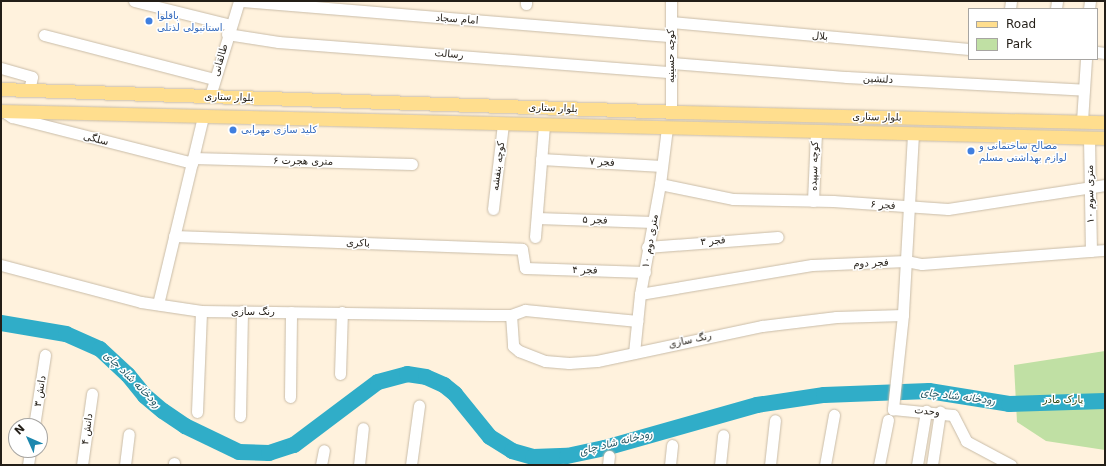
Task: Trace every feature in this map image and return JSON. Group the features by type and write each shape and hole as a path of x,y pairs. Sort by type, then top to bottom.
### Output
{"main road":[{"name":"بلوار ستاری","path":"1,89 676,112 1105,122"},
{"path":"207,96 219,108 205,117 194,111 192,105 207,96"},
{"name":"بلوار ستاری","path":"2,111 681,129 1105,138"},
{"path":"657,111 651,119 662,128"},
{"path":"676,112 686,119 681,129"},
{"path":"1084,121 1095,132 1085,138 1074,130 1084,121"}],"street":[{"name":"رسالت","path":"134,1 228,30 278,42 671,67"},
{"name":"طالقانی","path":"207,96 214,79 228,30 239,1"},
{"name":"امام سجاد","path":"242,1 672,36"},
{"name":"کوچه حسینیه","path":"671,1 671,67 676,112"},
{"name":"بلال","path":"671,22 968,49"},
{"path":"44,35 214,79"},
{"path":"1084,121 1086,60"},
{"name":"دلنشین","path":"671,67 1084,90"},
{"path":"1,68 32,77 29,90"},
{"name":"سلگی","path":"2,111 12,117 193,161"},
{"path":"158,304 205,117"},
{"name":"کوچه بنفشه","path":"493,209 503,124"},
{"path":"535,237 544,125"},
{"name":"۱۰ متری دوم","path":"634,353 640,294 647,247 660,184 662,166 662,128"},
{"name":"کوچه سپیده","path":"813,201 816,131"},
{"path":"903,315 911,207 913,134"},
{"name":"۱۰ متری سوم","path":"1085,138 1089,189 1091,251"},
{"name":"فجر ۷","path":"541,159 662,166"},
{"name":"۶ متری هجرت","path":"193,161 412,164"},
{"name":"فجر ۶","path":"660,184 733,199 813,201 948,209 1089,189 1105,185"},
{"name":"فجر ۵","path":"537,218 653,222"},
{"name":"باکری","path":"174,236 522,249 525,268"},
{"name":"فجر ۳","path":"647,247 778,237"},
{"name":"فجر دوم","path":"640,294 812,265 906,261 922,264 1105,250"},
{"name":"رنگ سازی","path":"1,265 158,304 201,311 511,315 525,310 637,321"},
{"name":"فجر ۴","path":"525,268 644,272"},
{"path":"197,412 201,311"},
{"path":"240,416 242,312"},
{"path":"290,396 291,312"},
{"path":"340,374 342,312"},
{"name":"رنگ سازی","path":"511,315 513,346 545,361 598,360 762,326 836,317 903,315"},
{"name":"وحدت","path":"903,315 894,404 953,415 966,441 999,462 1010,465"},
{"name":"دانش ۳","path":"35,418 45,355"},
{"name":"دانش ۴","path":"82,465 92,394"},
{"path":"411,465 419,406"},
{"path":"917,465 926,411"},
{"path":"932,465 940,412"},
{"path":"825,465 834,415"},
{"path":"770,465 775,420"},
{"path":"879,465 888,420"},
{"path":"359,465 363,428"},
{"path":"125,465 129,434"},
{"path":"720,465 723,435"},
{"path":"670,465 672,445"},
{"path":"321,465 324,450"}],"green space":[{"name":"پارک مادر","path":"1105,351 1105,450 1046,441 1017,422 1014,365"}],"waterway":[{"name":"رودخانه شاد چای","path":"1,323 66,334 100,349 128,375 145,396 163,411 185,426 239,452 269,453 294,445 378,382 407,374 426,377 444,385 455,394 490,437 512,451 533,457 567,456 605,448 757,405 824,395 929,391 1009,404 1105,401"}],"place":[{"name":"باقلوا استانبولی لذتلی","path":"149,21"},
{"name":"کلید سازی مهرابی","path":"233,130"},
{"name":"مصالح ساختمانی و لوازم بهداشتی مسلم","path":"971,151"}]}
